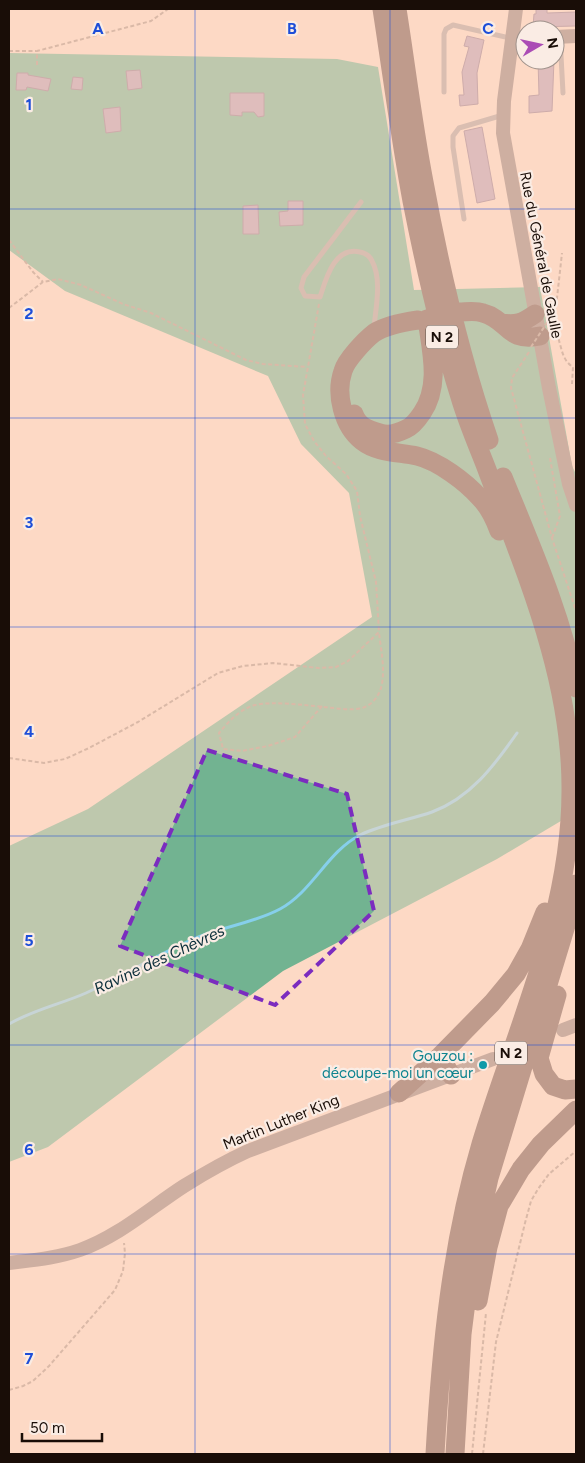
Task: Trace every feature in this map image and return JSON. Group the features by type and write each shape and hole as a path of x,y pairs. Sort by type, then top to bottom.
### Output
{"highway":[{"name":"N 2","path":"382,9 412,199 444,344 462,404 514,541 553,653 567,725 572,791 564,878 541,963 481,1144 468,1194 452,1271 445,1324 435,1454"},
{"name":"N 2","path":"397,9 423,180 443,276 477,406 491,447 548,590 562,630 576,688"},
{"path":"354,354 348,379 348,400 355,418 367,430 385,434 397,433 410,427 427,406 433,387 434,370 412,199"},
{"path":"458,312 484,313 502,323 516,336 526,338 542,325"},
{"path":"418,320 374,333 354,354 343,370 340,392 343,414 353,432 363,442 377,449 419,457 445,469 481,499 495,521 538,629 553,653"},
{"path":"398,1093 440,1056 492,1003 516,974 530,948 545,913 556,868 562,830 564,739 567,725"},
{"name":"N 2","path":"455,1454 462,1334 474,1246 489,1178 571,908 576,884"},
{"path":"576,921 539,1058 544,1074 553,1086 565,1090 576,1089"},
{"path":"440,1056 451,1075"},
{"path":"465,1454 470,1356 488,1247 500,1206 521,1169 541,1144 576,1110"}],"street":[{"name":"Rue du Général de Gaulle","path":"515,57 503,115 505,150 542,325 569,484 576,504"},
{"path":"563,1030 576,1025"},
{"name":"Martin Luther King","path":"9,1263 45,1259 73,1252 97,1243 122,1230 184,1186 224,1162 398,1093 493,1059"}],"lane":[{"path":"444,92 444,34 446,28 453,25 515,37"},
{"path":"561,70 563,93"},
{"path":"464,219 452,147 453,136 459,128 503,115"},
{"path":"361,202 301,284 302,292 305,296 320,297 331,267 340,256 353,251 365,254 372,260 378,278 374,333"}],"path":[{"path":"9,51 37,51 151,21 168,9"},
{"path":"37,51 37,65"},
{"path":"9,240 43,282"},
{"path":"562,253 557,298 512,378 511,388 552,538 576,611"},
{"path":"9,308 43,282 58,279 81,285 123,304 151,313 246,360 263,364 307,367"},
{"path":"320,297 303,395 305,424 314,441 326,456 346,474 357,491 360,516 376,582 383,676 379,694 371,703 363,708 346,710 322,706 270,704 253,706 233,717 218,733 223,749 242,751 268,746 295,737 322,706"},
{"path":"542,325 557,333 562,354 570,365 575,367 572,384"},
{"path":"549,450 560,516 552,538"},
{"path":"9,758 44,763 65,759 138,722 218,673 244,666 273,663 319,668 336,667 348,662 379,632"},
{"path":"483,1454 496,1342 527,1215 538,1189 549,1174 576,1151"},
{"path":"9,1390 33,1381 49,1366 115,1290 123,1271 125,1253 122,1230"},
{"path":"472,1454 487,1309"}],"highlighted area":[{"path":"207,750 347,794 374,911 275,1005 120,946"}],"green space":[{"path":"9,53 337,59 378,67 414,290 540,287 572,466 576,474 576,812 497,859 283,971 48,1147 9,1162 9,846 88,809 372,617 349,493 301,444 268,376 65,291 9,250"}],"building":[{"path":"536,9 547,9 547,13 576,12 576,26 565,26 565,20 534,20 534,14 536,14"},
{"path":"467,36 484,40 477,73 478,104 460,106 459,95 464,95 462,72 469,47 464,46"},
{"path":"140,70 142,88 128,90 126,71"},
{"path":"538,70 554,70 552,111 529,113 529,96 539,95"},
{"path":"17,73 28,73 28,75 51,79 48,91 27,87 26,90 16,90"},
{"path":"73,77 83,78 82,90 71,89"},
{"path":"230,93 264,93 264,116 258,117 254,112 242,112 242,116 230,115"},
{"path":"120,107 121,131 106,133 103,109"},
{"path":"482,127 495,199 477,203 464,131"},
{"path":"288,201 303,201 303,225 280,226 279,212 288,211"},
{"path":"258,205 259,234 243,234 243,206"}],"waterway":[{"name":"Ravine des Chèvres","path":"9,1024 86,993 201,936 280,909 302,892 348,842 378,828 432,812 446,806 470,790 490,769 517,733"}],"place":[{"name":"Gouzou : découpe-moi un cœur","path":"483,1065"}]}
